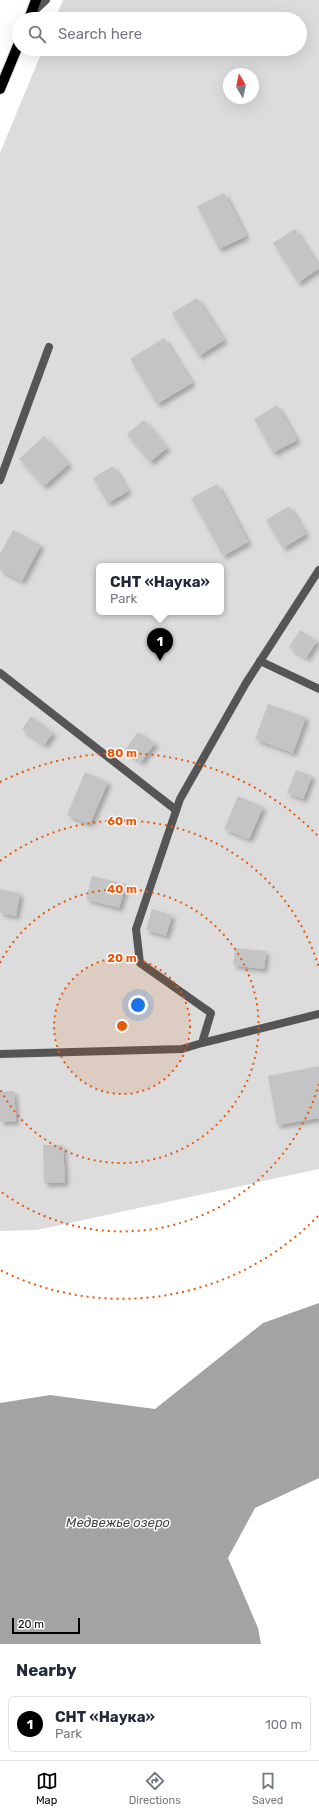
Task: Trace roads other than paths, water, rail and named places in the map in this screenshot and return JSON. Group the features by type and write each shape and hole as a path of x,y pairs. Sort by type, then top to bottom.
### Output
{"main road":[{"path":"32,12 36,0"},
{"path":"0,89 14,56"}],"lane":[{"path":"34,12 46,0"},
{"path":"0,480 49,347"},
{"path":"202,1043 211,1013 140,963 136,929 176,810 184,792 260,661 319,570"},
{"path":"260,661 319,689"},
{"path":"0,673 176,810"},
{"path":"0,1054 182,1049 319,1014"}],"water":[{"name":"Медвежье озеро","path":"319,1303 319,1478 255,1508 228,1558 258,1628 261,1644 0,1644 0,1403 50,1395 155,1409 263,1323"}],"place":[{"name":"СНТ «Наука»","path":"160,661"}]}
